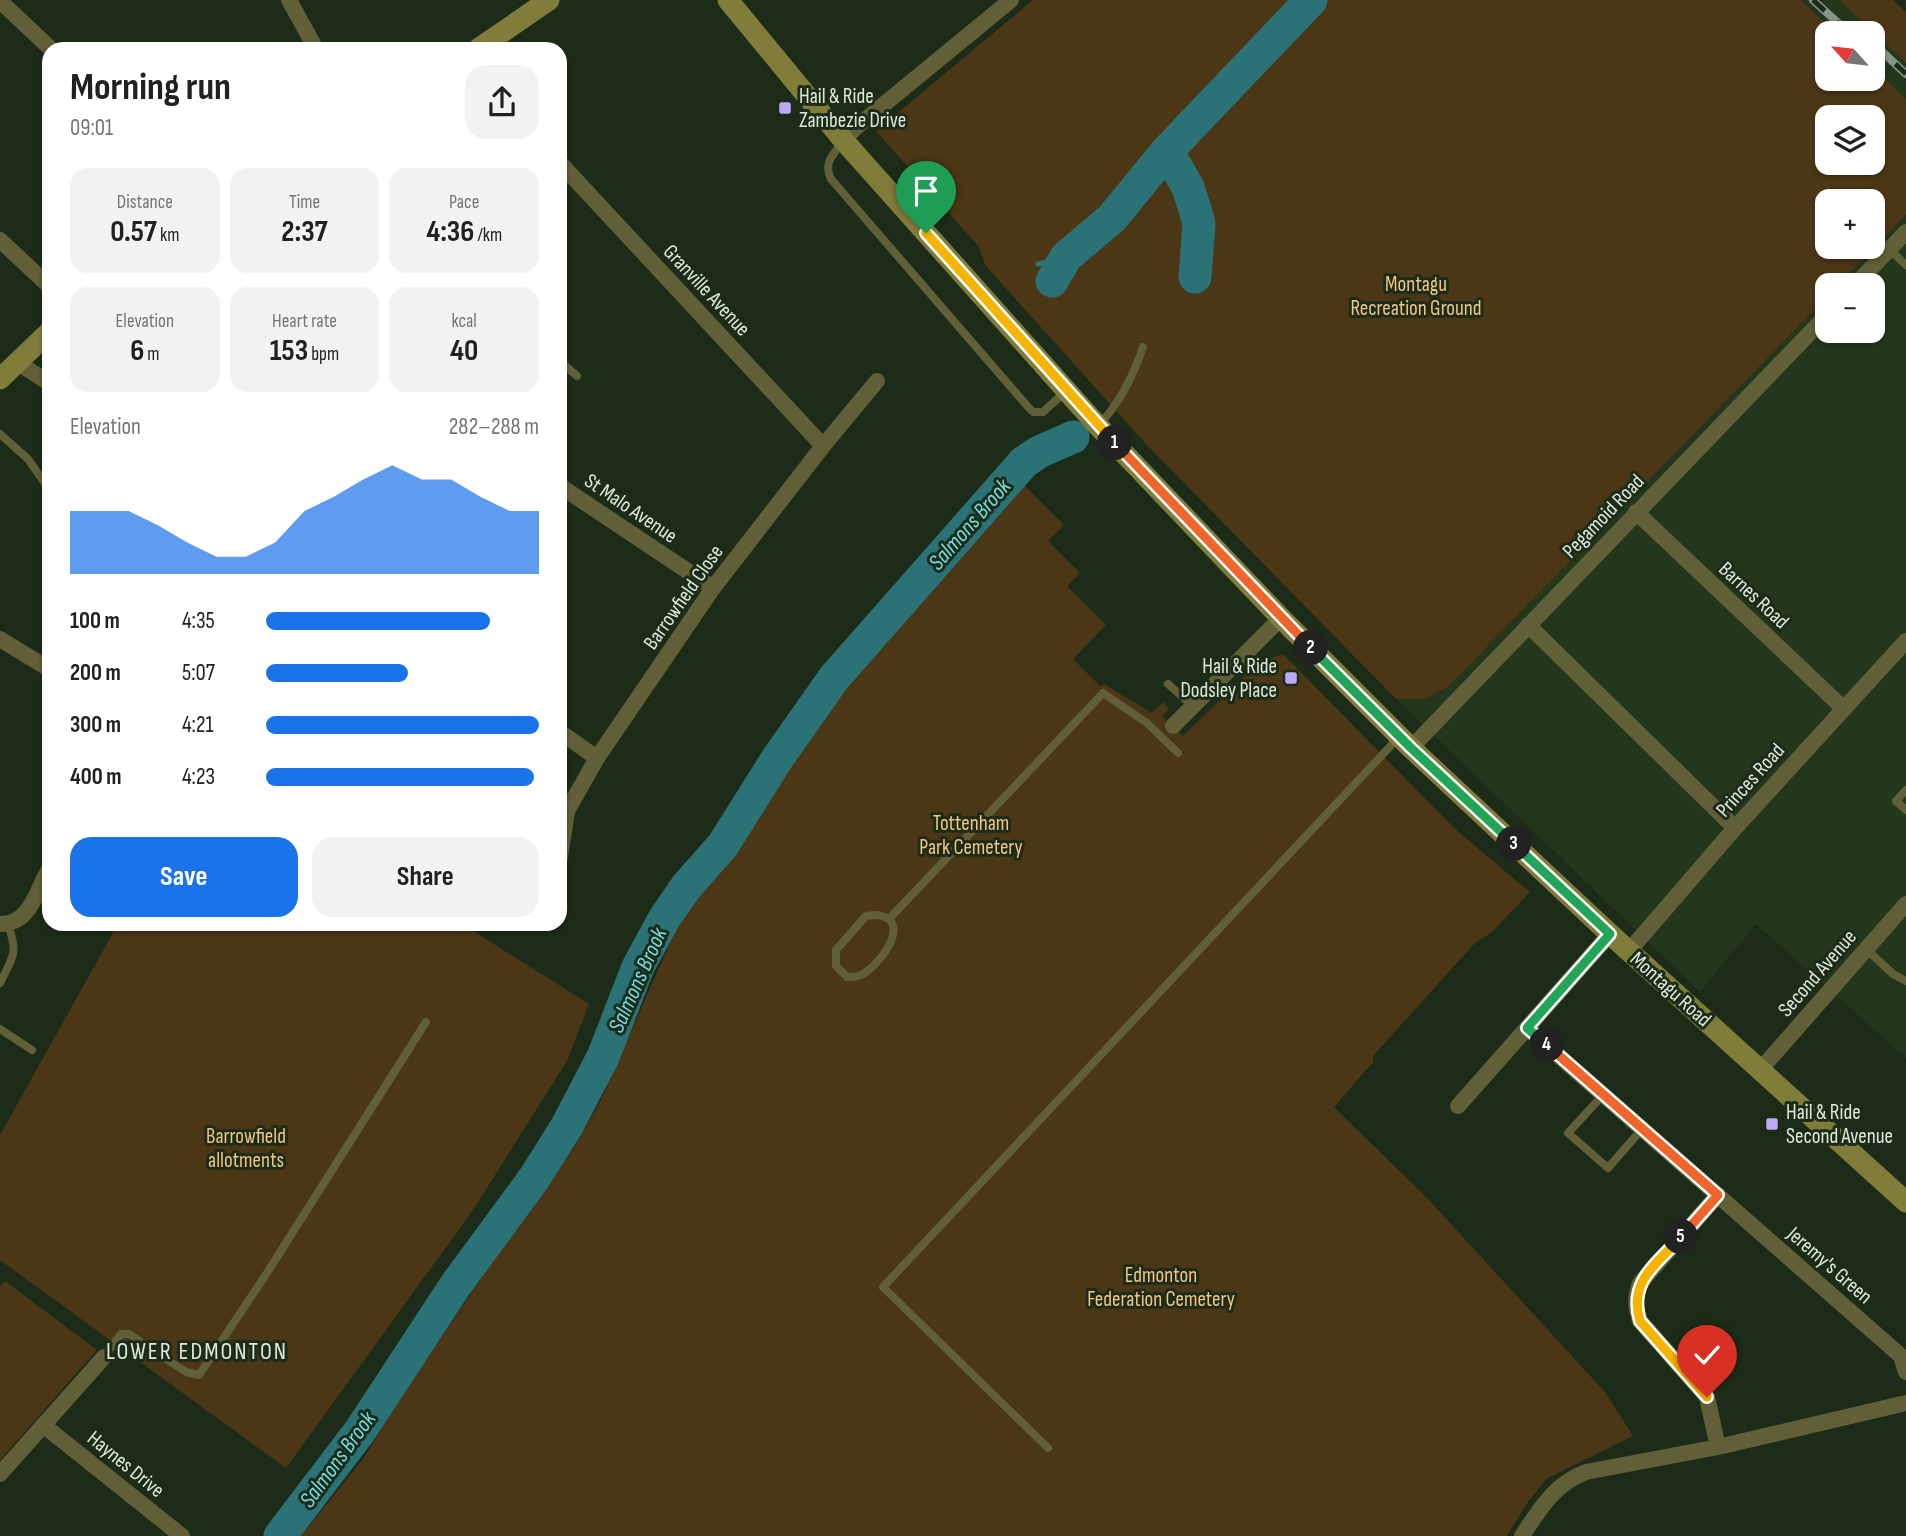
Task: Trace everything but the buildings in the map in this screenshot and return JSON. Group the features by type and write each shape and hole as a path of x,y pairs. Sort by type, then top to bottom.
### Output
{"main road":[{"path":"488,42 549,0"},
{"name":"Montagu Road","path":"728,0 844,141 1098,426 1281,618 1405,742 1610,934 1906,1202"},
{"path":"0,379 42,339"}],"street":[{"path":"289,0 312,42"},
{"path":"844,141 854,129 1012,0"},
{"path":"0,1 44,42"},
{"name":"Granville Avenue","path":"567,171 823,446"},
{"path":"1867,273 1906,232"},
{"path":"0,240 42,279"},
{"name":"Pegamoid Road","path":"1405,742 1528,625 1815,326"},
{"path":"17,362 42,378"},
{"name":"Barrowfield Close","path":"567,811 597,758 713,588 877,381"},
{"name":"St Malo Avenue","path":"567,491 713,588"},
{"name":"Barnes Road","path":"1636,512 1843,708"},
{"path":"1168,732 1281,618"},
{"path":"1528,625 1735,828"},
{"path":"0,639 42,665"},
{"name":"Princes Road","path":"1629,951 1735,828 1906,641"},
{"path":"567,737 597,758"},
{"path":"9,923 27,913 42,883"},
{"name":"Second Avenue","path":"1760,1070 1906,904"},
{"path":"1458,1106 1610,934"},
{"name":"Jeremy's Green","path":"1527,1028 1901,1356 1906,1372"},
{"path":"1718,1195 1640,1283 1636,1297 1640,1321 1707,1397 1718,1447"},
{"path":"0,1475 104,1357"},
{"path":"1522,1536 1551,1494 1571,1477 1718,1447 1906,1403"},
{"name":"Haynes Drive","path":"43,1425 182,1536"}],"lane":[{"path":"844,141 828,162 827,171 831,179 1029,408 1033,412 1043,412 1067,390"},
{"path":"1890,250 1906,265"},
{"path":"1098,426 1114,409 1135,371 1143,347"},
{"path":"567,367 578,376"},
{"path":"0,434 28,458 42,479"},
{"path":"1168,684 1193,706"},
{"path":"889,919 1103,692 1147,723 1168,732 1178,754"},
{"path":"1048,1448 883,1287 1405,742"},
{"path":"1906,790 1896,801 1906,810"},
{"path":"882,915 889,919 893,926 893,941 879,960 863,975 847,976 840,972 836,966 836,950 850,932 866,916 882,915"},
{"path":"0,983 15,954 9,923"},
{"path":"1865,948 1893,974 1906,981"},
{"path":"104,1357 121,1334 129,1334 186,1372 199,1375 426,1022"},
{"path":"0,1029 32,1050"},
{"path":"1603,1095 1568,1133 1608,1168 1642,1129"}],"shaded area":[{"path":"1801,0 1839,0 1861,21 1823,21"},
{"path":"1885,43 1906,63 1906,99 1885,79"},
{"path":"1906,215 1906,1058 1756,924 1700,992 1396,699 1425,699 1448,687 1815,309 1815,343 1885,343 1885,273 1850,273 1863,259 1885,259 1885,237"}],"green space":[{"name":"Montagu Recreation Ground","path":"1033,0 1801,0 1823,21 1815,21 1815,91 1885,91 1885,79 1906,99 1906,215 1885,237 1885,189 1815,189 1815,259 1863,259 1850,273 1815,273 1815,309 1448,687 1425,699 1396,699 1145,443 985,265 979,247 876,131"},
{"path":"1839,0 1893,0 1906,12 1906,63 1885,43 1885,21 1861,21"},
{"name":"Edmonton Federation Cemetery","path":"1017,478 1064,525 1048,541 1080,573 1067,586 1106,625 1073,659 1101,687 1104,684 1152,713 1163,702 1169,709 1162,716 1183,736 1259,662 1283,654 1455,829 1530,892 1492,932 1474,944 1373,1056 1373,1062 1334,1107 1429,1200 1605,1392 1633,1436 1546,1479 1507,1536 301,1536 363,1459 488,1268 546,1190 577,1142 600,1102 674,934 694,904 686,895 727,847 766,784 836,684"},
{"name":"Barrowfield allotments","path":"114,931 473,931 589,1004 567,1061 473,1210 286,1468 0,1260 0,1135"},
{"path":"5,1281 97,1350 0,1460 0,1286"}],"waterway":[{"name":"Salmons Brook","path":"1052,281 1066,257 1112,218 1167,151 1311,0"},
{"name":"Salmons Brook","path":"1167,151 1188,187 1199,223 1195,277"},
{"path":"1038,264 1066,257"},
{"name":"Salmons Brook","path":"280,1536 360,1431 455,1286 535,1177 567,1126 603,1057 638,967 664,919 686,887 723,845 777,759 834,678 1024,462 1073,437"}],"railway":[{"path":"1813,0 1836,21"},
{"path":"1885,54 1906,74"}],"place":[{"name":"Hail & Ride Zambezie Drive","path":"785,108"},
{"name":"Hail & Ride Dodsley Place","path":"1291,678"},
{"name":"Hail & Ride Second Avenue","path":"1772,1124"}],"district":[{"name":"LOWER EDMONTON","path":"197,1351"}],"route":[{"path":"926,233 1098,426 1281,618 1411,748 1610,934 1527,1028 1718,1195 1640,1283 1636,1297 1640,1321 1707,1397"}],"park label":[{"name":"Tottenham Park Cemetery","path":"971,835"}]}
